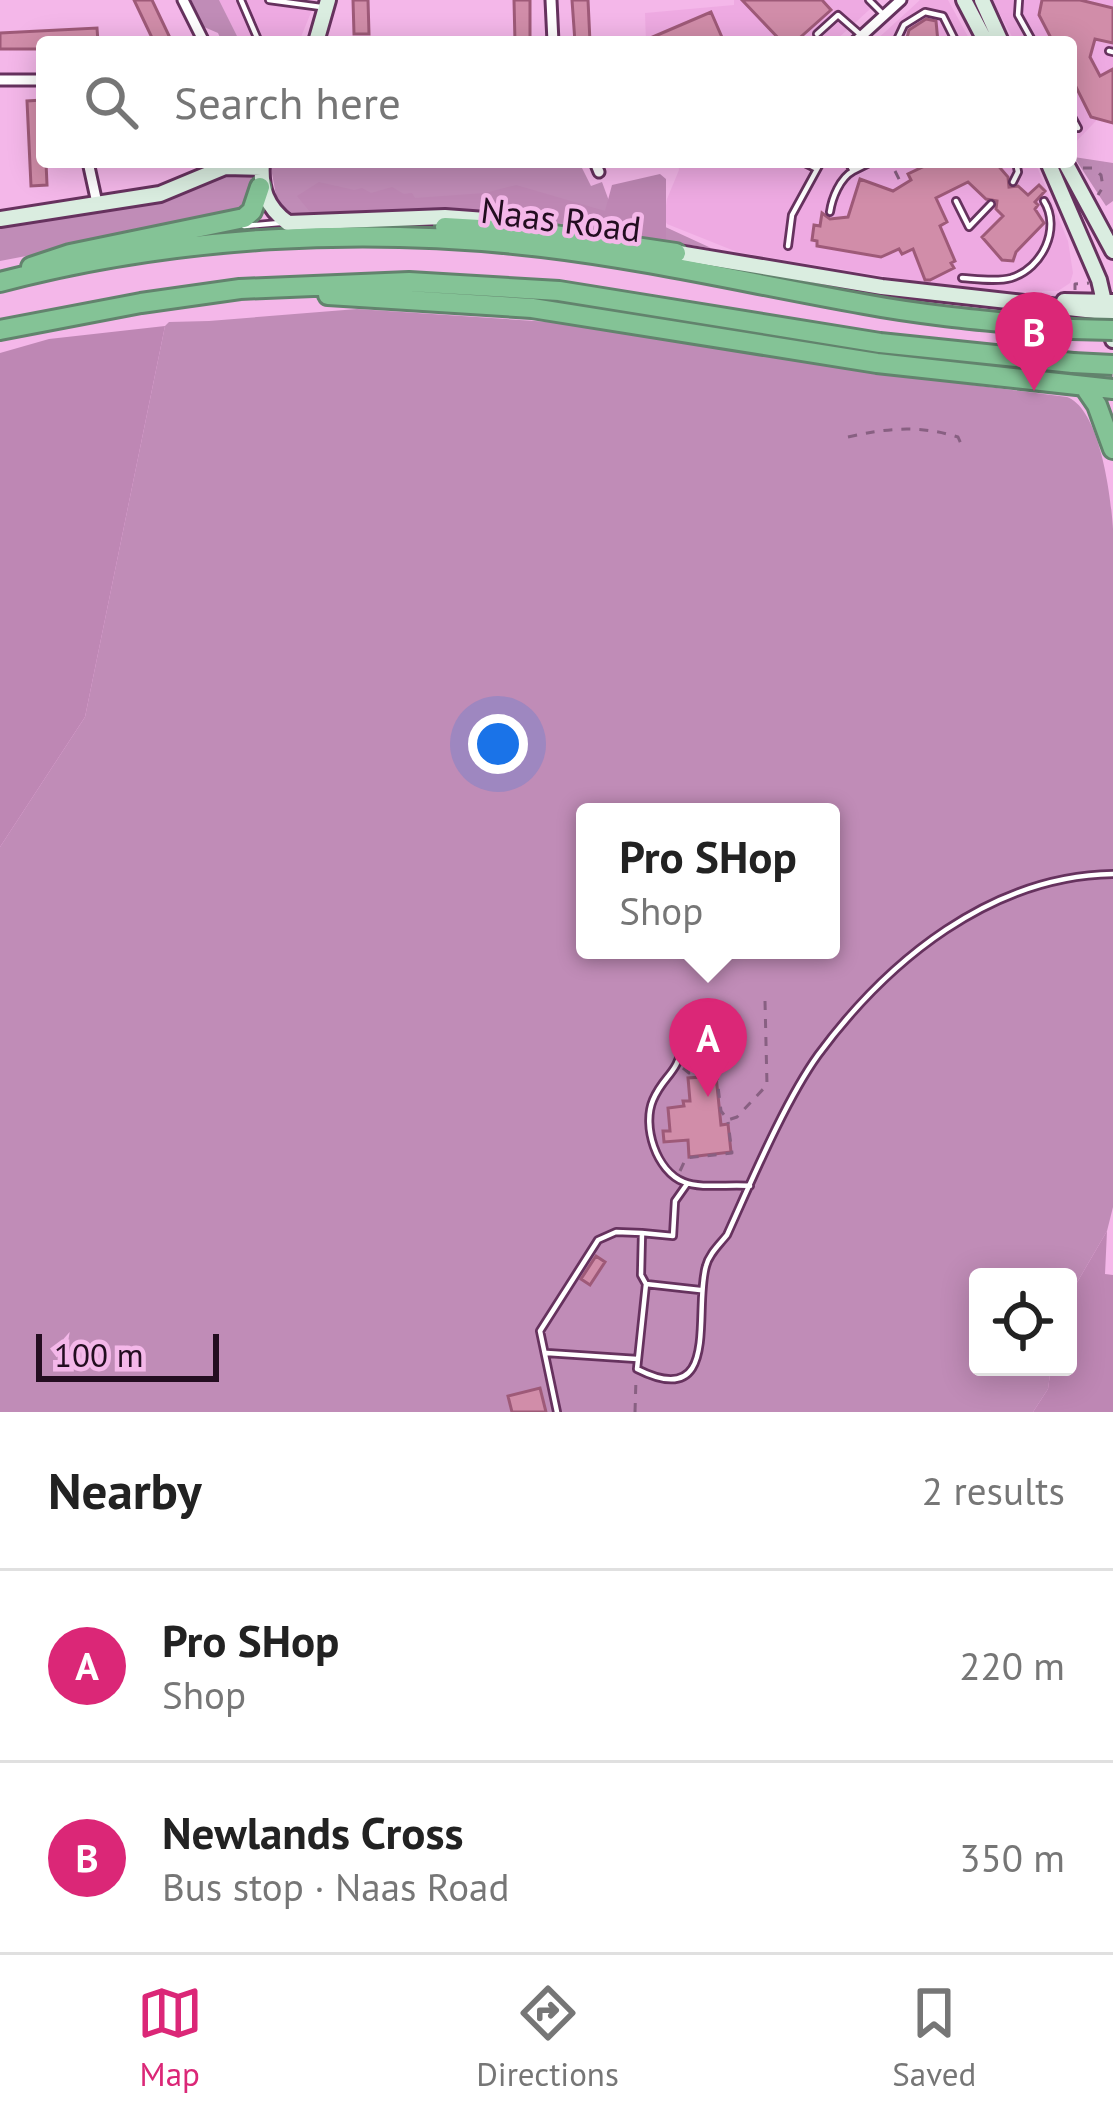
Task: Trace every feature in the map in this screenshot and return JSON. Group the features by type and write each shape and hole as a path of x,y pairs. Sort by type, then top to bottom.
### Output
{"highway":[{"path":"3,281 40,262 70,254 244,218 252,211 261,172"},
{"path":"226,244 288,233 437,227 534,232 676,253"},
{"name":"Naas Road","path":"3,281 226,244 351,237 449,239 640,260 869,305 1072,329 1111,312"},
{"name":"Naas Road","path":"0,330 240,289 409,282 559,291 858,340 1113,365"},
{"path":"240,289 532,308 900,367 1113,388"},
{"path":"1084,386 1097,405 1113,449"}],"main road":[{"path":"964,0 983,36"},
{"path":"982,0 998,36"},
{"path":"318,36 327,4"},
{"path":"0,219 176,190 223,168"},
{"path":"1051,168 1111,312 1113,340"},
{"path":"1073,168 1113,232"},
{"path":"261,172 277,214 288,223 496,220 606,235 676,253 1006,302 1111,312"},
{"path":"1092,198 1113,251"},
{"path":"1075,301 1089,285 1093,266"},
{"path":"1046,306 1075,301 1111,312"}],"street":[{"path":"183,0 201,36"},
{"path":"551,0 554,36"},
{"path":"861,36 901,0"},
{"path":"0,80 36,80"},
{"path":"89,168 97,203"}],"lane":[{"path":"251,0 242,2 256,36"},
{"path":"269,0 327,4"},
{"path":"869,0 884,16"},
{"path":"1019,0 1018,15 1030,36"},
{"path":"899,36 904,25 925,12 943,16 953,36"},
{"path":"817,34 838,15 856,36"},
{"path":"788,246 792,215 817,170 814,168"},
{"path":"830,212 832,201 859,168"},
{"path":"1013,182 1017,168"},
{"path":"956,201 969,227 991,204"},
{"path":"962,278 1007,279 1040,257 1052,230 1053,215 1044,201"},
{"path":"160,236 288,223"},
{"path":"1006,302 1007,279"},
{"path":"642,1233 641,1275 646,1284 638,1369 666,1383 691,1378 697,1369 707,1260 727,1235 817,1057 853,1014 915,952 1007,894 1065,878 1113,874"},
{"path":"682,1043 680,1065 659,1089 649,1120 657,1152 676,1178 687,1184 750,1186"},
{"path":"557,1412 540,1331 543,1321 566,1296 598,1240 616,1232 673,1236 675,1201 687,1184"},
{"path":"646,1284 701,1290"},
{"path":"544,1353 637,1359"}],"path":[{"path":"1077,166 1088,166 1101,175 1103,187 1092,198"},
{"path":"895,168 902,185"},
{"path":"848,437 892,427 918,428 958,437 962,446"},
{"path":"728,1120 737,1117 766,1084 765,1001"},
{"path":"676,1178 686,1158 732,1153 716,1070 689,1073 680,1065"},
{"path":"635,1412 638,1369"}],"shaded area":[{"path":"191,0 219,0 237,36 219,36 204,27"},
{"path":"219,0 316,0 301,36 237,36"},
{"path":"734,0 880,0 841,36 646,36 645,13 734,5"},
{"path":"920,0 948,0 968,36 881,36"},
{"path":"992,0 1113,0 1113,103 1077,141 1077,36 1012,36"},
{"path":"1077,157 1113,163 1113,201 1106,206"},
{"path":"255,168 243,203 230,217 0,261 0,226 177,196 230,170"},
{"path":"271,168 582,168 591,186 602,182 609,201 711,248 499,218 295,219 278,207"},
{"path":"1038,168 1068,241 1073,273 1070,283 1058,291 967,290 737,252 667,224 667,199 679,170"},
{"path":"660,174 666,179 666,242 511,217 310,212 297,196 319,182 371,193 392,187 415,198 485,193 516,185 605,211 612,185"},
{"path":"357,309 550,322 1067,397 1078,405 1102,455 1113,529 1113,1207 1107,1231 1077,1283 1077,1268 969,1268 969,1376 1050,1376 1048,1389 1033,1412 0,1412 0,847 85,717 169,322"},
{"path":"165,326 85,717 0,847 0,353 49,339"},
{"path":"1107,1231 1105,1274 1113,1275 1113,1412 1033,1412 1048,1389 1050,1376 1077,1376 1077,1283"}],"building":[{"path":"134,0 152,0 169,36 151,36"},
{"path":"353,0 368,0 369,34 354,34"},
{"path":"514,0 530,0 530,36 515,36"},
{"path":"572,0 588,0 590,36 575,36"},
{"path":"742,0 822,0 831,10 802,36 776,36"},
{"path":"1042,0 1080,0 1113,8 1113,43 1095,39 1090,57 1100,76 1113,69 1113,123 1091,117 1077,89 1077,36 1050,36 1039,15"},
{"path":"711,12 721,36 655,36"},
{"path":"926,19 936,21 937,36 908,36"},
{"path":"97,28 98,36 36,36 36,49 0,49 0,33"},
{"path":"36,100 36,168 46,168 47,185 31,186 27,101"},
{"path":"920,168 1000,168 1009,187 1018,186 1028,195 1039,185 1045,191 1035,202 1044,223 1013,261 1002,260 982,237 1003,216 996,209 997,201 986,199 968,182 936,198 947,222 940,226 955,261 951,263 954,268 930,280 925,280 913,249 881,257 817,246 812,240 822,213 830,219 848,217 860,179 893,191 911,180 908,174"},
{"path":"716,1076 721,1125 728,1124 731,1152 689,1157 688,1140 664,1142 663,1131 670,1131 668,1108 690,1101 688,1078"},
{"path":"596,1256 605,1262 590,1285 581,1279"},
{"path":"540,1388 546,1412 512,1412 508,1396"}],"place":[{"name":"Newlands Cross","path":"1034,391"},
{"name":"Pro SHop","path":"708,1097"}]}
